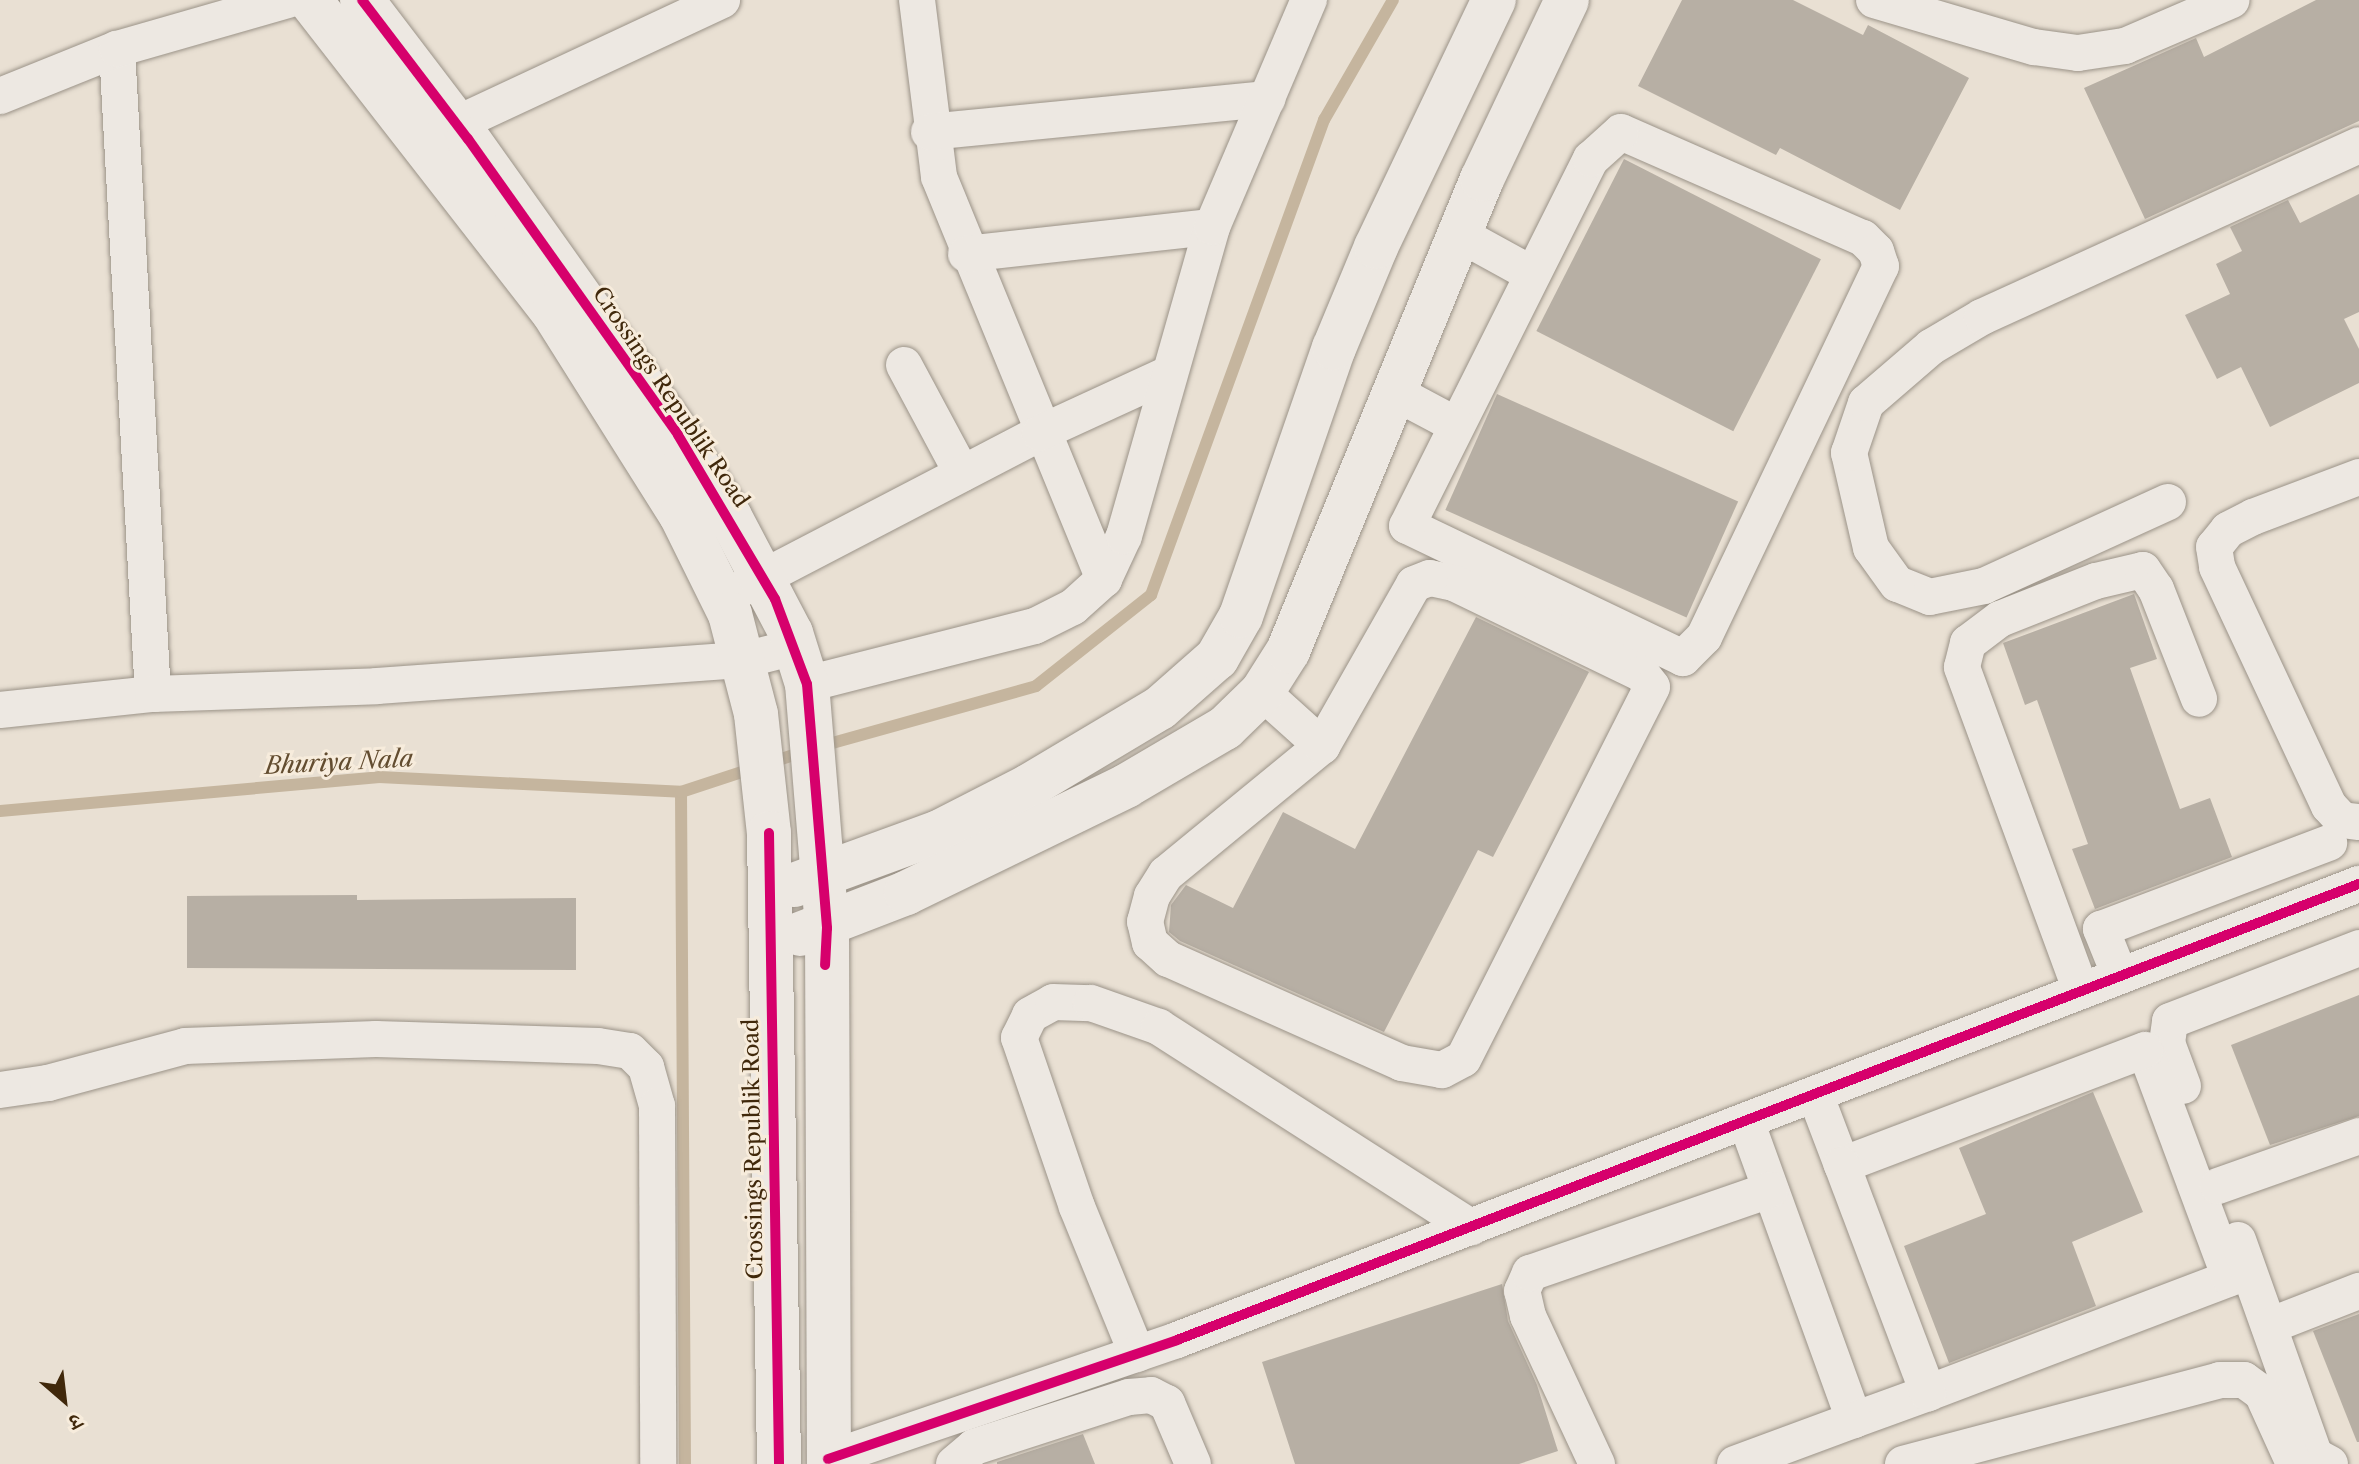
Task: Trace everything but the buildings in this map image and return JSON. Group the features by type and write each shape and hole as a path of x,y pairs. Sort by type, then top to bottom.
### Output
{"street":[{"path":"0,96 117,49 288,0"},
{"path":"310,0 438,132 722,0"},
{"name":"Crossings Republik Road","path":"362,0 438,132 681,515 722,598 744,660 756,714 769,833 779,1464"},
{"path":"917,0 929,132 966,254 1104,579"},
{"path":"0,710 153,694 377,686 744,660 804,681 1035,626 1073,607 1104,579 1124,536 1212,227 1309,0"},
{"path":"769,893 939,832 1029,786 1160,708 1217,658 1241,616 1334,348 1376,247 1494,0"},
{"path":"770,941 827,928 1126,786 1225,728 1262,692 1288,651 1459,234 1567,0"},
{"path":"1874,0 2034,47 2078,53 2125,46 2232,0"},
{"path":"117,49 153,694"},
{"path":"929,132 1267,99"},
{"name":"Crossings Republik Road","path":"438,132 678,435 764,579 804,681 827,928 828,1461"},
{"path":"1621,132 1863,238 1876,251 1881,266 1704,637 1683,658 1407,526 1456,425 1530,273 1591,159 1621,132"},
{"path":"2168,502 1984,586 1930,597 1897,584 1871,548 1849,453 1866,403 1931,347 1982,317 2359,145"},
{"path":"966,254 1212,227"},
{"path":"1459,234 1530,273"},
{"path":"904,365 962,473"},
{"path":"722,598 764,579 1040,433 1168,374"},
{"path":"1394,392 1456,425"},
{"path":"2359,477 2253,517 2228,530 2214,547 2217,567 2329,806 2342,820 2359,822"},
{"path":"2081,991 1962,667 1968,643 2000,619 2096,581 2143,570 2156,589 2199,699"},
{"path":"1430,578 1454,583 1629,668 1652,687 1463,1059 1442,1070 1402,1063 1266,1005 1168,959 1150,943 1145,922 1152,896 1166,874 1322,746 1407,594 1414,584 1430,578"},
{"path":"1262,692 1322,746"},
{"path":"2063,940 2101,929 2329,843"},
{"path":"828,1461 1137,1354 2359,884"},
{"path":"2326,896 2352,950 2170,1021 2167,1043 2315,1456 2330,1464"},
{"path":"2101,929 2120,976"},
{"path":"1137,1354 1077,1207 1019,1038 1030,1015 1053,1002 1091,1003 1159,1027 1471,1227"},
{"path":"0,1090 48,1083 185,1046 376,1039 598,1046 630,1051 646,1067 657,1106 658,1464"},
{"path":"1735,1464 2230,1278 2145,1050 1842,1165"},
{"path":"1815,1094 1928,1393"},
{"path":"1746,1121 1854,1420"},
{"path":"2218,1186 2359,1136"},
{"path":"1597,1464 1528,1316 1522,1291 1530,1273 1770,1190"},
{"path":"2269,1326 2359,1291"},
{"path":"1903,1464 2220,1380 2244,1380 2262,1393 2294,1464"},
{"path":"954,1464 974,1447 1129,1397 1151,1395 1167,1403 1193,1464"},
{"path":"2351,1464 2359,1461"}],"waterway":[{"name":"Bhuriya Nala","path":"0,811 379,777 681,792 818,747 1036,686 1151,595 1324,120 1393,0"},
{"path":"681,792 685,1464"}],"cycle path":[{"path":"362,0 468,139 678,435 775,599 807,684 827,928 825,965"},
{"path":"769,833 779,1464"},
{"path":"828,1459 1177,1340 2359,884"}]}
